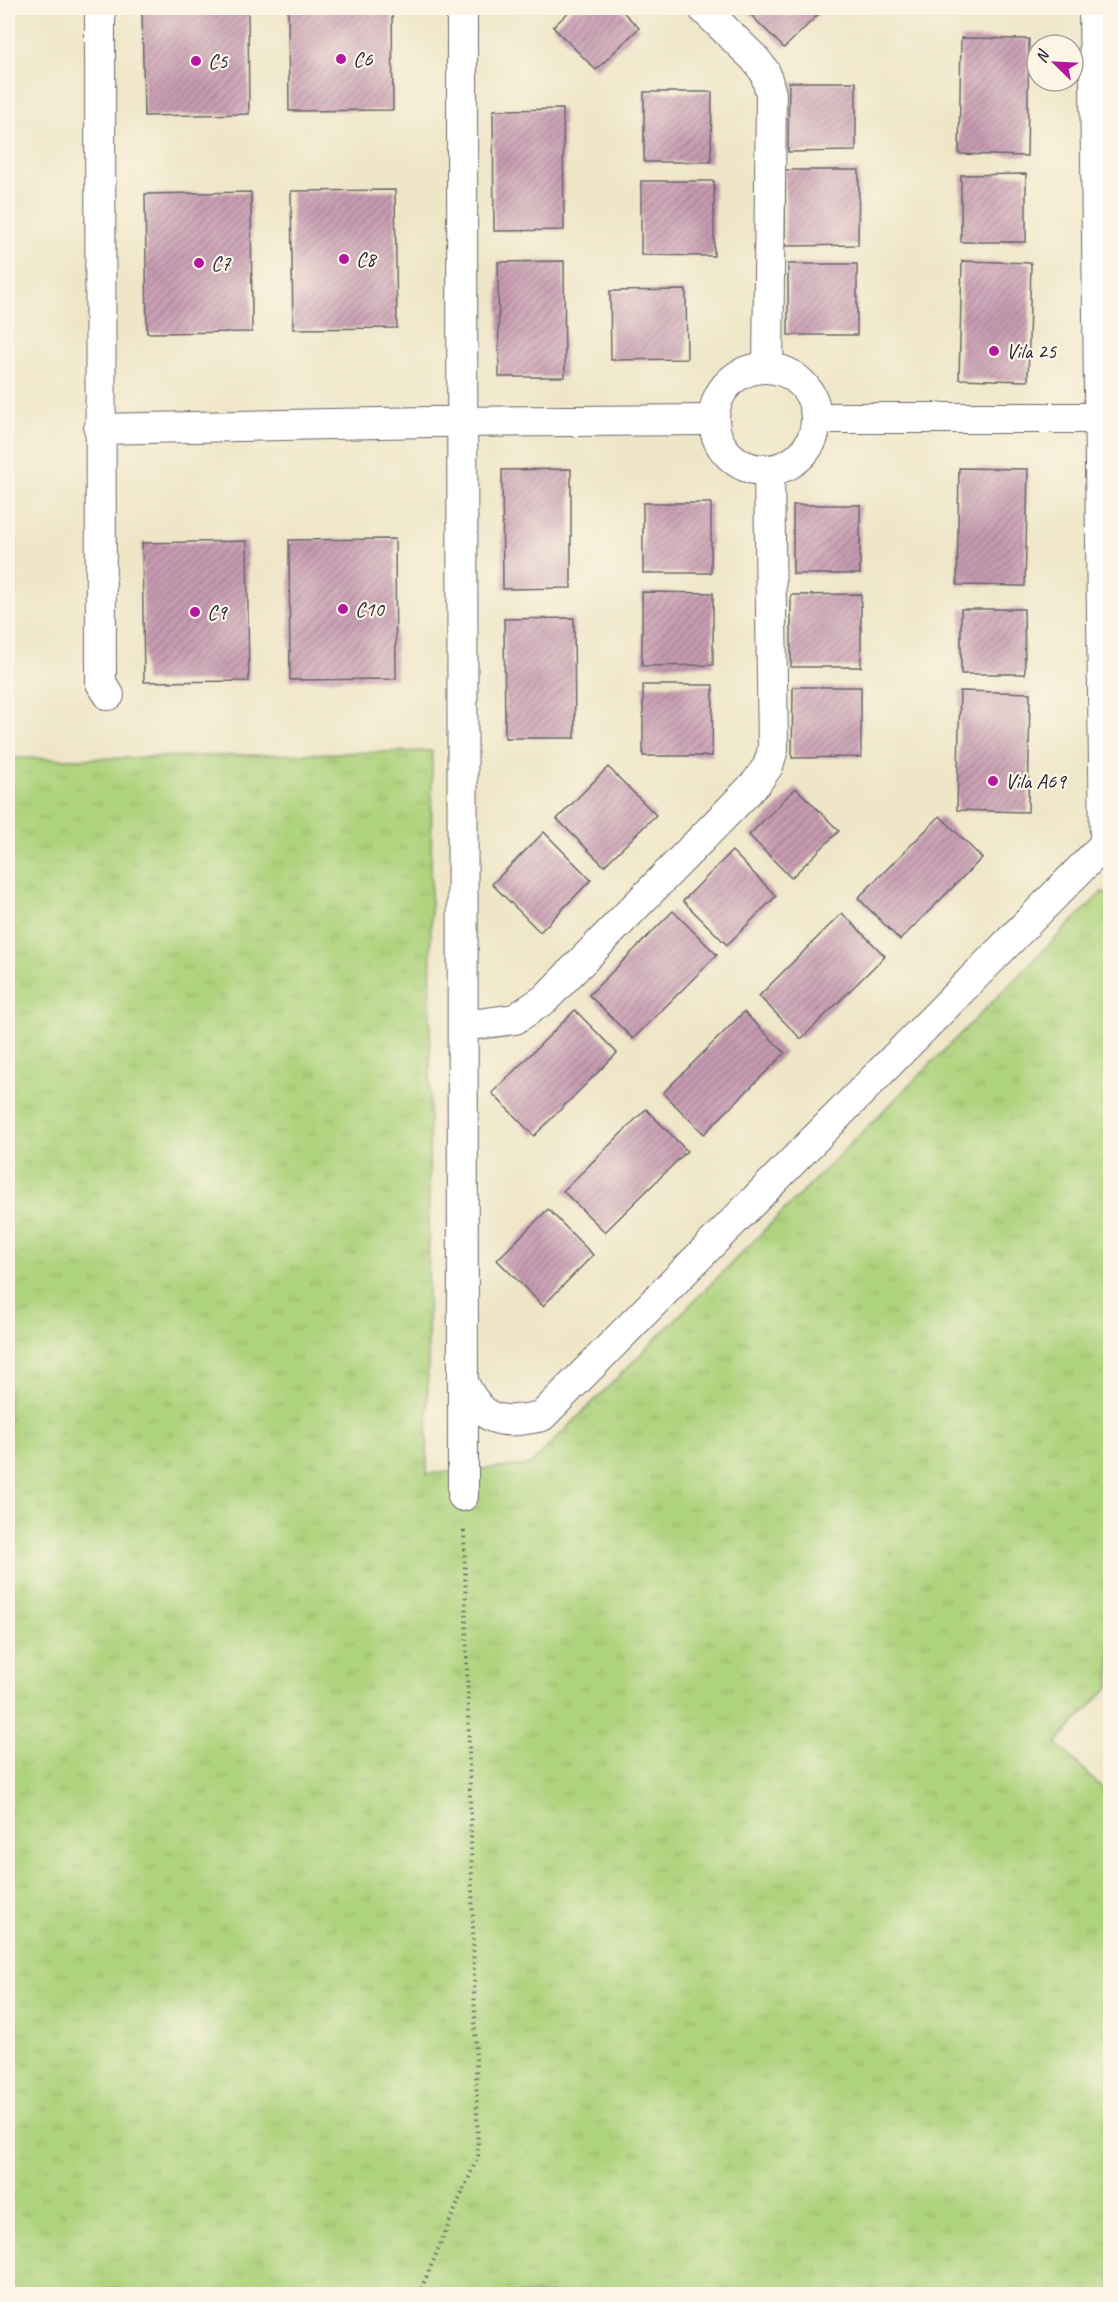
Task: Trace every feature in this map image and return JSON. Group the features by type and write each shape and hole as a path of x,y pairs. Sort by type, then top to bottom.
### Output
{"street":[{"path":"100,8 101,683 109,696"},
{"path":"462,8 463,1496"},
{"path":"703,8 765,72 771,94 768,368"},
{"path":"463,1382 471,1398 490,1417 514,1422 542,1416 1108,847 1094,8"},
{"path":"768,368 783,371 797,379 807,390 814,403 816,418 814,434 808,448 798,459 784,467 769,471 753,469 737,462 725,451 717,436 714,420 717,404 725,389 736,377 751,370 768,368"},
{"path":"816,418 1100,418"},
{"path":"99,429 714,420"},
{"path":"463,1026 515,1019 544,999 756,783 768,766 773,749 769,471"}],"path":[{"path":"419,2295 478,2156 463,1496"},
{"path":"8,2283 9,2295"}],"green space":[{"path":"432,751 427,1474 530,1465 1103,891 1110,899 1110,1686 1056,1743 1110,1796 1110,2294 8,2294 8,758 78,759"}],"building":[{"name":"C5","path":"142,8 248,8 249,114 144,116"},
{"name":"C6","path":"288,8 392,8 393,110 289,111"},
{"path":"573,8 619,8 639,28 596,70 553,27"},
{"path":"744,8 825,8 784,48"},
{"path":"961,38 1025,39 1025,93 1028,93 1027,156 959,154"},
{"path":"789,82 856,82 856,151 788,152"},
{"path":"644,92 712,92 711,162 644,162"},
{"path":"563,109 564,230 494,231 493,110"},
{"path":"785,170 859,170 858,245 785,246"},
{"path":"1026,174 1026,242 961,242 961,175"},
{"path":"641,181 714,181 714,256 641,255"},
{"name":"C8","path":"395,190 397,328 293,329 291,191"},
{"name":"C7","path":"251,192 252,332 147,333 145,194"},
{"path":"564,261 565,377 499,377 498,262"},
{"path":"962,261 1031,263 1028,381 959,379"},
{"path":"788,264 857,264 857,335 788,335"},
{"path":"686,290 687,359 611,360 610,291"},
{"path":"959,468 1028,469 1025,586 957,585"},
{"path":"571,469 571,588 503,589 502,470"},
{"path":"643,503 711,503 711,573 643,573"},
{"path":"793,505 860,505 860,574 793,574"},
{"name":"C10","path":"395,539 396,679 290,680 289,540"},
{"name":"C9","path":"247,541 249,681 144,682 142,543"},
{"path":"642,592 713,593 713,665 642,666"},
{"path":"861,594 861,667 791,667 791,595"},
{"path":"961,609 1024,609 1025,674 961,674"},
{"path":"574,618 575,738 505,738 504,619"},
{"path":"643,685 713,685 712,756 643,756"},
{"path":"793,687 861,687 861,757 792,758"},
{"path":"960,691 1030,693 1028,812 957,810"},
{"path":"608,767 656,815 604,866 557,819"},
{"path":"796,788 839,831 791,878 749,835"},
{"path":"940,816 982,858 900,940 858,898"},
{"path":"544,832 591,880 540,932 492,884"},
{"path":"732,851 776,896 727,945 683,901"},
{"path":"673,911 717,955 633,1039 589,995"},
{"path":"842,913 885,956 801,1039 759,996"},
{"path":"575,1010 617,1053 534,1136 492,1093"},
{"path":"744,1012 785,1053 704,1134 663,1093"},
{"path":"646,1109 687,1151 605,1232 563,1191"},
{"path":"548,1209 593,1255 543,1306 497,1260"}],"place":[{"name":"C6","path":"341,59"},
{"name":"C5","path":"196,61"},
{"name":"C8","path":"344,259"},
{"name":"C7","path":"199,263"},
{"name":"Vila 25","path":"994,351"},
{"name":"C10","path":"343,609"},
{"name":"C9","path":"195,612"},
{"name":"Vila A69","path":"993,781"}]}
